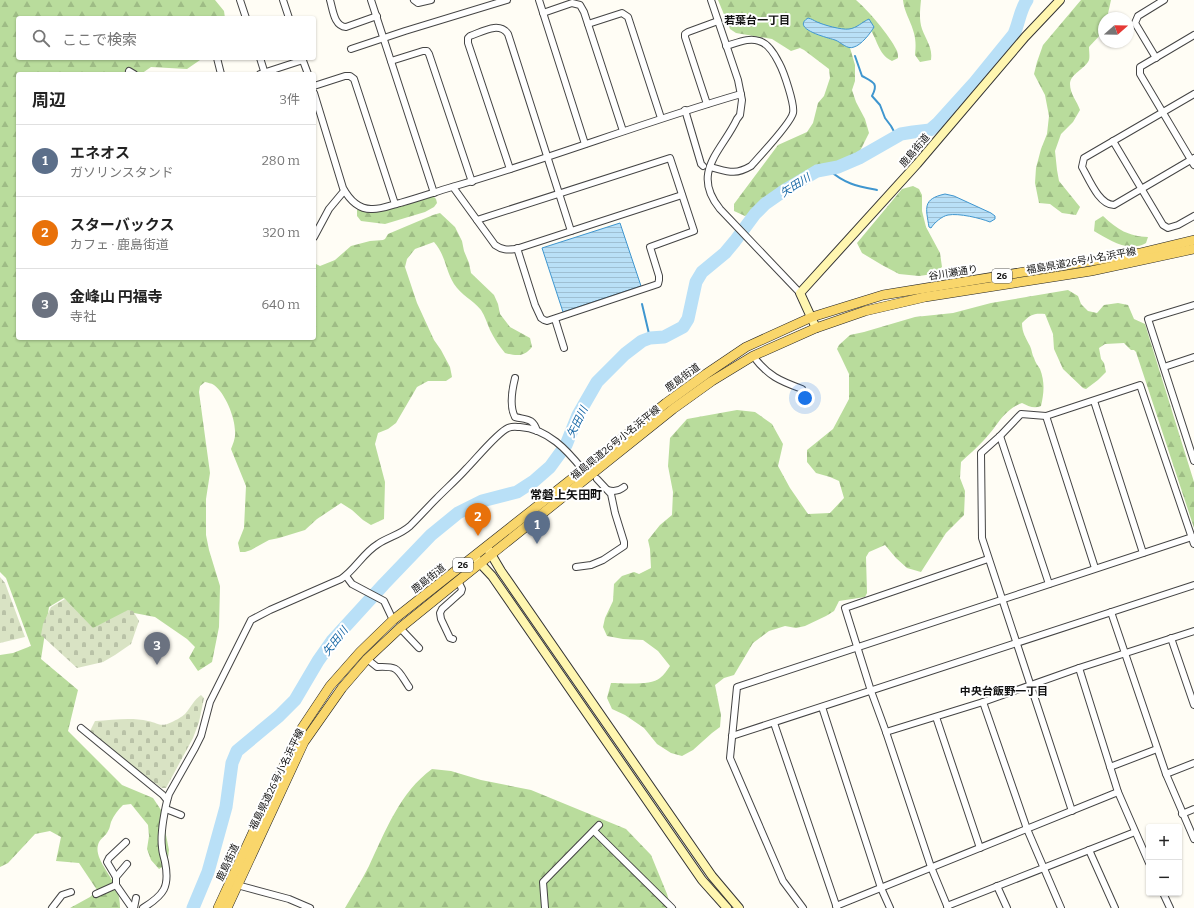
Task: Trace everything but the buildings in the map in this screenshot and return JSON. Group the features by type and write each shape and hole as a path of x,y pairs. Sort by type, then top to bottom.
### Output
{"main road":[{"name":"谷川瀬通り","path":"812,317 884,295 1140,253 1194,240"},
{"name":"福島県道26号小名浜平線","path":"227,908 304,742 342,688 367,659 400,628 673,409 712,381 753,356 816,328 865,311 918,298 1091,271 1194,249"},
{"name":"鹿島街道","path":"218,908 300,731 330,686 360,652 393,620 666,403 746,347 812,317"}],"street":[{"path":"240,0 245,16"},
{"path":"283,0 288,16"},
{"path":"330,0 336,21 342,26 377,16"},
{"path":"372,0 434,193"},
{"path":"414,0 418,4 431,0"},
{"path":"351,49 507,0"},
{"path":"539,0 585,144"},
{"path":"711,0 738,80 742,100 740,115 706,167 709,190 716,204 800,293 816,328"},
{"name":"鹿島街道","path":"800,293 917,164 1024,37 1060,0"},
{"path":"1156,58 1136,23 1138,16 1164,0"},
{"path":"543,13 572,3 580,5 588,24 623,131"},
{"path":"588,24 622,13 628,17 661,118"},
{"path":"707,104 685,34 718,21"},
{"path":"510,169 468,42 468,38 470,36 497,27 506,30 508,34 571,231"},
{"path":"1194,35 1140,67 1140,74 1162,112 1193,161 1114,205 1110,205 1098,196 1082,167 1084,158 1162,112 1194,94"},
{"path":"684,110 701,164 706,167 735,173 751,166 792,118 793,104 780,64 768,46 761,41 753,39 726,46"},
{"path":"391,61 423,51 427,51 430,54 472,182"},
{"path":"218,60 220,72"},
{"path":"260,60 263,72"},
{"path":"266,72 300,60"},
{"path":"303,60 307,72"},
{"path":"316,85 346,76 350,76 354,79 395,204"},
{"path":"316,100 344,191 351,200 363,208 376,209 472,182 684,110 741,94"},
{"path":"1113,141 1163,225 1168,228 1178,225 1194,216"},
{"path":"477,220 670,158 694,231 650,247 660,276 658,284 555,319 544,320 541,318 517,248"},
{"path":"453,187 495,245 500,249 508,250 682,195"},
{"path":"316,233 329,209 344,191"},
{"path":"1194,306 1148,319 1194,461"},
{"path":"555,319 564,348"},
{"path":"753,356 766,371 776,379 802,389"},
{"path":"1164,367 1194,357"},
{"path":"515,378 512,402 514,415 516,417 529,420 535,424 537,431"},
{"path":"1072,811 982,538 981,453 1021,414 1046,416 1140,385 1194,544"},
{"path":"1094,401 1143,553"},
{"path":"1046,416 1094,568"},
{"path":"143,908 156,900 167,883 162,836 169,794 201,736 210,702 251,620 270,610 341,580 368,552 378,544 409,527 493,439 508,428 528,428 548,436 559,443 583,470"},
{"path":"1000,436 1049,584"},
{"path":"597,478 614,496 618,503"},
{"path":"609,492 624,487"},
{"path":"576,567 595,564 604,560 624,546 609,492"},
{"path":"619,527 627,536"},
{"path":"803,908 783,881 730,758 737,687 1094,568 1192,537"},
{"path":"486,546 712,876 739,908"},
{"path":"614,553 623,549"},
{"path":"474,556 492,576 702,880 727,908"},
{"path":"988,559 845,608 871,691 931,867 947,907 1135,832"},
{"path":"346,576 352,584 384,601 393,620"},
{"path":"453,639 450,638 441,619 440,613 442,609 461,592 462,589 458,582"},
{"path":"732,736 1194,585"},
{"path":"1111,612 1166,774 1194,839"},
{"path":"400,628 419,648"},
{"path":"886,732 983,702 1194,630"},
{"path":"1171,638 1194,705"},
{"path":"367,659 377,667 387,666 396,669 409,687"},
{"path":"1079,668 1118,792 1148,860"},
{"path":"983,702 1026,829 1061,908"},
{"path":"822,707 881,888 890,908"},
{"path":"936,716 980,848"},
{"path":"774,723 836,907 1118,792"},
{"path":"81,728 163,795 167,800"},
{"path":"1110,766 1157,749"},
{"path":"1166,774 1194,763"},
{"path":"166,809 181,815"},
{"path":"1182,814 1194,809"},
{"path":"545,908 543,882 599,825"},
{"path":"594,831 672,908"},
{"path":"126,842 109,858 107,862 116,877 116,885 133,908"},
{"path":"1089,850 1115,908"},
{"path":"116,877 127,864"},
{"path":"96,894 116,885"},
{"path":"237,885 289,899 310,908"},
{"path":"997,886 1007,908"},
{"path":"52,908 62,895 71,892"},
{"path":"1164,896 1170,908"},
{"path":"133,908 136,898"}],"green space":[{"path":"0,0 215,0 224,11 225,16 16,16 16,60 200,60 187,69 151,67 144,72 16,72 16,340 316,340 316,264 320,266 335,260 351,246 370,241 383,240 388,234 440,213 455,227 462,241 471,273 494,295 500,314 510,327 530,338 532,347 526,353 520,355 505,353 493,336 481,310 454,284 441,252 434,242 415,249 407,259 405,267 417,303 434,340 450,367 452,377 446,381 428,381 417,387 396,423 388,429 378,433 375,444 385,482 384,519 371,525 341,503 317,519 305,530 269,540 245,552 240,552 238,543 244,528 246,486 231,449 235,436 235,425 229,406 218,389 213,384 205,382 200,386 199,392 210,473 206,499 206,535 220,586 219,627 212,662 198,671 189,658 195,647 187,639 155,617 129,612 93,633 64,598 49,607 41,659 78,690 68,731 122,785 153,798 161,810 169,850 167,864 159,869 151,860 147,849 149,836 148,825 131,804 123,805 118,811 112,819 107,833 98,845 101,862 117,890 120,908 70,908 90,897 97,890 79,863 56,861 61,837 50,831 35,834 8,863 0,867 0,655 13,653 31,646 6,578 0,572"},
{"path":"718,0 856,0 884,30 898,55 898,58 892,61 887,58 880,50 868,27 848,41 855,65 855,81 852,90 856,102 865,119 869,133 856,159 849,166 794,186 769,204 745,216 734,211 734,204 778,145 807,132 813,123 818,103 824,96 830,78 829,69 800,48 791,51 772,39 736,33 730,29"},
{"path":"903,0 921,0 920,22 930,48 931,60 920,62 915,55 915,36"},
{"path":"1081,0 1111,0 1108,12 1098,12 1098,37 1089,47 1089,60 1072,77 1070,84 1071,91 1080,110 1073,122 1061,134 1055,151 1059,181 1080,207 1076,215 1062,213 1050,204 1039,203 1035,183 1036,168 1047,134 1049,116 1045,95 1034,74 1043,45"},
{"path":"913,186 919,189 922,195 922,211 926,227 940,253 942,267 933,274 919,276 899,274 862,253 857,243 902,189"},
{"path":"426,197 434,197 436,199 437,203 434,207 425,212 385,224 361,221 357,216 357,210"},
{"path":"1103,216 1129,234 1148,237 1146,243 1138,246 1126,246 1114,242 1094,231 1095,221"},
{"path":"1068,290 1078,296 1081,304 1088,311 1097,313 1104,305 1118,303 1128,305 1134,319 1145,324 1194,482 1194,528 1136,352 1131,350 1124,343 1105,344 1099,348 1106,372 1086,389 1083,388 1063,369 1054,349 1053,334 1045,314 1035,314 1030,316 1022,323 1022,327 1023,333 1031,348 1033,357 1043,378 1044,388 1041,406 1033,407 1022,403 1015,406 1001,419 989,435 961,462 960,478 965,491 964,515 946,533 921,572 907,568 885,545 869,552 866,557 867,593 865,597 839,601 834,611 826,616 805,626 796,628 785,626 769,631 753,643 734,675 724,678 715,685 721,715 720,727 693,750 682,756 671,753 657,744 644,728 625,715 612,709 607,698 611,683 637,684 656,681 670,666 658,651 643,640 623,639 607,636 603,627 605,618 613,601 614,584 622,576 634,572 639,574 651,568 648,540 660,525 672,515 673,492 668,466 670,438 687,419 737,410 755,412 772,424 783,444 778,466 790,488 808,514 830,513 844,498 839,481 816,473 807,462 807,450 833,429 849,399 849,374 837,349 839,345 850,335 915,317 953,313 991,303"},
{"path":"0,577 5,583 25,637 0,643"},
{"path":"65,599 93,628 128,610 133,611 139,621 131,644 103,662 77,668 41,635 43,624 51,607"},
{"path":"201,695 204,698 199,722 193,738 166,788 162,788 91,739 90,731 95,721 135,719 165,725 184,715 194,701"},
{"path":"432,769 451,771 481,780 531,790 626,829 651,855 667,894 671,908 345,908 366,871 394,813 411,789"}],"water":[{"path":"808,18 828,26 846,29 855,27 869,19 874,27 860,44 851,48 807,29 804,26 804,22"},
{"path":"945,194 954,196 991,213 995,216 995,219 990,222 969,216 948,215 938,220 931,228 929,227 927,205 932,199"},
{"path":"620,223 641,286 563,312 542,248"}],"waterway":[{"name":"矢田川","path":"193,908 208,872 226,807 232,763 237,751 279,716 295,700 318,661 332,641 384,584 431,535 458,513 482,501 517,492 534,481 550,467 566,445 578,415 597,382 625,354 642,341 650,338 664,337 683,327 688,319 696,282 702,272 725,253 755,214 765,204 817,171 838,167 859,158 901,134 930,130 937,124 975,82 1014,34 1027,0"},
{"path":"855,56 862,76 874,83 875,88 872,96 880,105 885,118 897,137"},
{"path":"829,170 852,184 877,190"},
{"path":"642,304 650,338"}],"place":[{"name":"スターバックス","path":"478,536"},
{"name":"エネオス","path":"537,544"},
{"name":"金峰山 円福寺","path":"157,665"}],"district":[{"name":"若葉台一丁目","path":"757,20"},
{"name":"常磐上矢田町","path":"566,495"},
{"name":"中央台飯野一丁目","path":"1004,691"}]}
